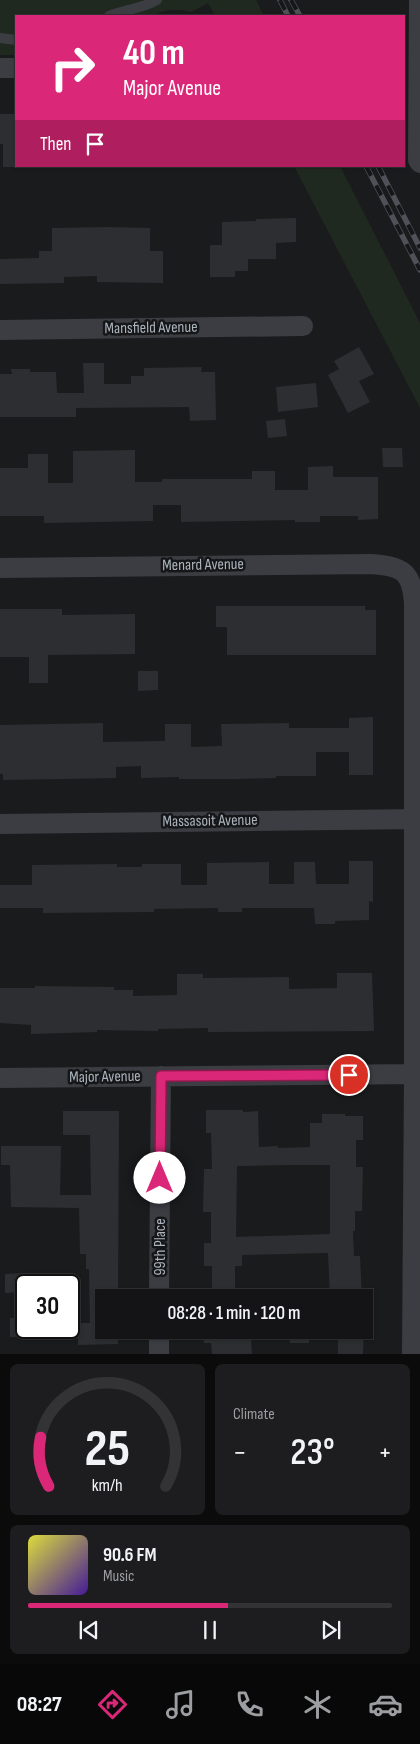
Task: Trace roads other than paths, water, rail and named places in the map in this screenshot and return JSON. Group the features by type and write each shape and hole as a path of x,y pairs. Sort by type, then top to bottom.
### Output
{"street":[{"path":"419,0 418,160 420,163"},
{"path":"0,68 15,68"},
{"name":"Mansfield Avenue","path":"0,330 302,326"},
{"name":"Menard Avenue","path":"0,568 371,564 394,567 404,571 410,578 414,604 417,819"},
{"path":"412,1354 417,1074 417,819"},
{"name":"Massasoit Avenue","path":"0,824 417,819"},
{"name":"Major Avenue","path":"0,1078 417,1074"},
{"name":"99th Place","path":"159,1289 161,1076"},
{"path":"159,1339 159,1354"}],"lane":[{"path":"112,15 117,12 142,7 157,0"},
{"path":"0,38 15,40"}],"railway":[{"path":"280,0 288,15"},
{"path":"291,0 299,15"},
{"path":"367,167 420,270"},
{"path":"379,167 420,248"}]}
